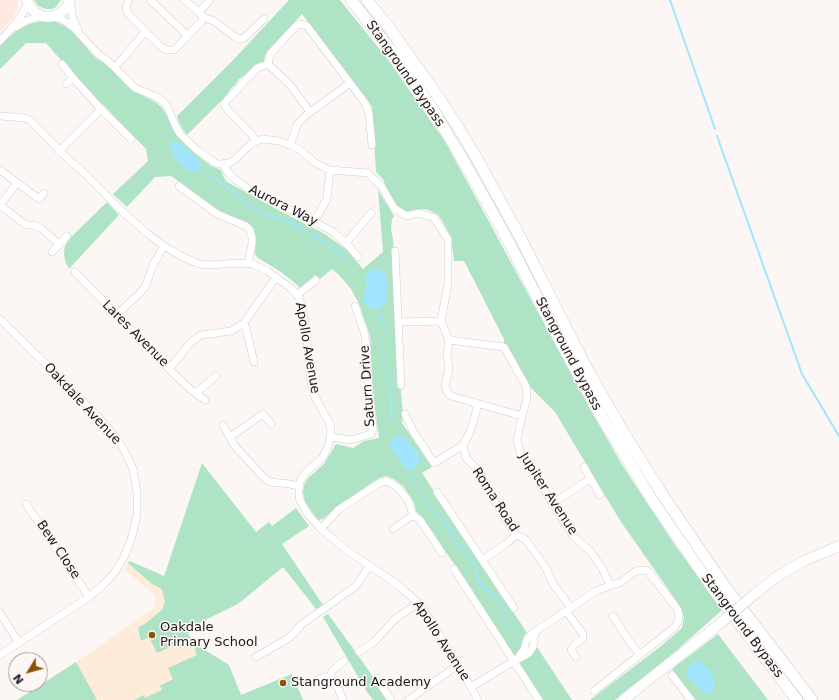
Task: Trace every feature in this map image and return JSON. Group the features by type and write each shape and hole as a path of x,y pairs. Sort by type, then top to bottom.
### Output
{"main road":[{"path":"27,1 34,12 48,17 60,14 68,6 70,0"},
{"name":"Stanground Bypass","path":"351,0 403,65 468,167 602,418 652,500 713,589 797,700"},
{"name":"Stanground Bypass","path":"367,0 390,29 433,89 476,157 520,237 590,373 622,430 662,494 724,585 812,700"},
{"path":"623,700 774,579 806,560 839,546"}],"street":[{"path":"70,0 73,20 81,35"},
{"path":"129,0 126,10 145,32 160,46 167,50 174,50 188,36 200,22 201,14 210,0"},
{"path":"150,0 188,36"},
{"path":"184,0 201,14 240,39 244,38 264,19"},
{"path":"0,40 20,18 27,1"},
{"path":"9,31 23,22 42,16"},
{"path":"55,16 68,23 96,52 115,67 135,88 157,97 163,102 167,106 180,134 210,160 217,164 229,163 256,141 263,139 279,141 300,150 320,166 330,170 368,173 382,187 394,208 406,216 419,213 434,218 448,239 448,284 441,321 449,340 447,355 449,369 445,386 446,392 451,396 522,416"},
{"path":"268,64 270,54 297,25 302,24 308,26 360,95 365,104 369,114 372,145"},
{"path":"115,67 145,32"},
{"path":"62,64 119,132 131,139"},
{"path":"268,64 290,85 310,112"},
{"path":"256,141 252,134 227,109 224,104 257,68 268,64"},
{"path":"66,84 73,78"},
{"path":"290,145 297,126 305,116 350,83"},
{"path":"59,151 101,109"},
{"name":"Apollo Avenue","path":"0,116 25,118 30,120 59,151 80,169 135,223 164,246 199,264 209,266 248,263 259,266 292,289 300,298 303,310 311,383 315,397 330,424 332,432 331,437"},
{"name":"Aurora Way","path":"223,164 228,173 247,188 332,231 346,243 358,257"},
{"path":"0,170 39,199 44,193"},
{"path":"314,222 326,200 330,170"},
{"path":"17,183 0,205 26,225 34,225 42,229 59,244"},
{"path":"179,186 203,208 246,226 250,230 252,244 248,263"},
{"path":"346,243 371,213"},
{"path":"52,252 67,236"},
{"path":"116,316 145,287 154,263 164,246"},
{"path":"395,251 401,385"},
{"name":"Lares Avenue","path":"75,272 169,369 190,389 205,400"},
{"path":"169,369 191,342 201,335 231,331 244,323 276,277"},
{"path":"297,295 316,280"},
{"name":"Saturn Drive","path":"331,437 351,440 371,434 373,430 374,424 370,410 364,331 358,322 355,306"},
{"name":"Oakdale Avenue","path":"0,318 108,428 124,450 133,469 137,493 137,515 132,540 115,572 89,597 0,655"},
{"path":"399,322 441,321"},
{"path":"244,323 254,362"},
{"name":"Jupiter Avenue","path":"449,340 504,347 526,386 527,399 517,440 521,456 536,475 574,537 590,551 602,568 610,585"},
{"path":"196,393 216,376"},
{"path":"405,414 412,432 434,463 463,445 471,430 478,404"},
{"path":"230,437 263,414 271,424"},
{"path":"223,425 234,445 265,479 270,482 299,486 303,476 324,455 331,437"},
{"name":"Roma Road","path":"463,445 466,458 480,472 486,487 516,535 525,539 546,568 552,582 584,634 583,638 570,650 576,657"},
{"path":"584,467 600,495"},
{"path":"553,503 590,479"},
{"path":"321,529 338,510 379,483 387,481 397,487 408,500 412,515 420,520 442,553"},
{"name":"Apollo Avenue","path":"299,486 299,497 301,502 307,513 321,529 349,552 370,565 405,591 424,610 472,687 478,700"},
{"path":"437,492 514,608"},
{"name":"Bew Close","path":"26,504 89,597"},
{"path":"393,529 412,515"},
{"path":"482,560 506,544 516,535"},
{"path":"256,657 289,638 302,624 356,586 370,565"},
{"path":"454,569 477,611 516,660 539,700"},
{"path":"472,687 516,660 524,649 530,635 596,590 621,582 636,571 648,571 678,610 679,619 676,627 594,691"},
{"path":"359,652 374,642 394,619 418,603"},
{"path":"0,613 19,643"},
{"path":"613,616 640,655"},
{"path":"330,677 332,671 344,662"},
{"path":"408,700 458,665"},
{"path":"672,675 691,700"},
{"path":"319,679 324,676 330,677 338,688 343,700"},
{"path":"376,678 391,700"}],"shaded area":[{"path":"0,0 18,0 18,7 13,18 0,33"},
{"name":"Oakdale Primary School","path":"130,561 164,576 192,642 229,665 241,695 292,674 303,700 17,700 29,692 48,692 48,680 149,612 155,606 155,595 124,569"}],"green space":[{"path":"34,0 61,0 56,7 47,9 38,6"},
{"path":"289,0 340,0 389,61 444,140 591,411 622,465 674,544 722,610 676,651 615,700 590,700 661,646 682,628 684,617 680,606 621,522 555,412 528,384 512,354 504,343 504,339 464,261 454,261 451,238 443,222 438,215 429,210 423,209 412,212 405,211 400,209 395,204 383,179 376,172 372,107 302,14 265,55 262,64 257,64 239,79 227,95 187,135 180,125 177,116 236,57"},
{"path":"37,22 56,22 65,26 74,33 97,59 105,63 119,76 128,87 157,103 163,109 185,145 211,166 221,170 227,182 325,234 347,250 363,269 383,252 378,190 394,216 392,219 391,230 393,239 397,349 403,414 402,423 432,467 422,473 527,633 524,635 521,648 514,656 455,565 416,511 414,502 403,486 394,479 386,476 379,478 343,502 323,519 318,520 305,502 303,492 304,485 308,478 324,464 336,444 353,448 364,441 379,438 373,394 370,336 359,304 351,289 332,269 320,279 315,275 300,288 278,270 258,258 255,254 256,237 253,230 217,209 171,176 155,177 127,207 113,194 148,161 146,149 75,76 46,43 26,43 0,69 0,46 18,29"},
{"path":"107,202 119,215 69,269 65,261 65,246 70,238"},
{"path":"202,463 256,532 269,522 272,526 296,508 309,526 282,544 323,605 316,609 283,567 238,604 187,629 192,642 180,648 177,644 157,653 149,637 141,641 138,628 162,610 165,602 162,589 152,584 128,563 130,561 164,576"},
{"path":"328,614 389,700 373,700 367,692 323,617"},
{"path":"718,634 768,700 696,700 672,669"},
{"path":"192,642 229,665 241,695 292,674 303,700 134,700 144,695 145,698 162,690 160,686 173,679 168,668 197,655"},
{"path":"537,647 572,700 542,700 518,663 528,657"},
{"path":"76,662 97,700 17,700 29,692 48,692 48,680"}],"water":[{"path":"172,141 179,143 197,158 200,162 199,167 206,172 205,173 199,169 194,172 189,172 185,169 173,155 170,144"},
{"path":"209,174 230,188 252,207 259,211 294,223 306,230 305,232 283,220 258,213 208,175"},
{"path":"309,232 339,251 350,261 348,262 330,247 308,234"},
{"path":"378,269 383,272 387,277 388,293 386,302 380,307 385,324 383,325 379,308 369,308 365,304 364,300 367,287 365,277 370,270"},
{"path":"385,328 382,356 391,387 393,409 392,421 390,420 390,387 381,356"},
{"path":"399,435 406,439 417,451 419,463 411,469 406,469 404,467 400,458 392,451 390,447 393,439"},
{"path":"408,472 425,502 449,526 458,544 470,556 473,563 477,567 475,568 468,557 457,545 444,522 424,502"},
{"path":"475,570 477,570 480,581 484,586 498,598 506,619 517,631 505,620 500,605 496,599 478,582"},
{"path":"694,661 702,663 710,670 715,683 714,690 711,693 705,693 690,680 686,673 689,666"}],"waterway":[{"path":"670,0 715,129"},
{"path":"717,136 802,374 839,436"}],"place":[{"name":"Oakdale Primary School","path":"152,635"},
{"name":"Stanground Academy","path":"283,683"}]}
